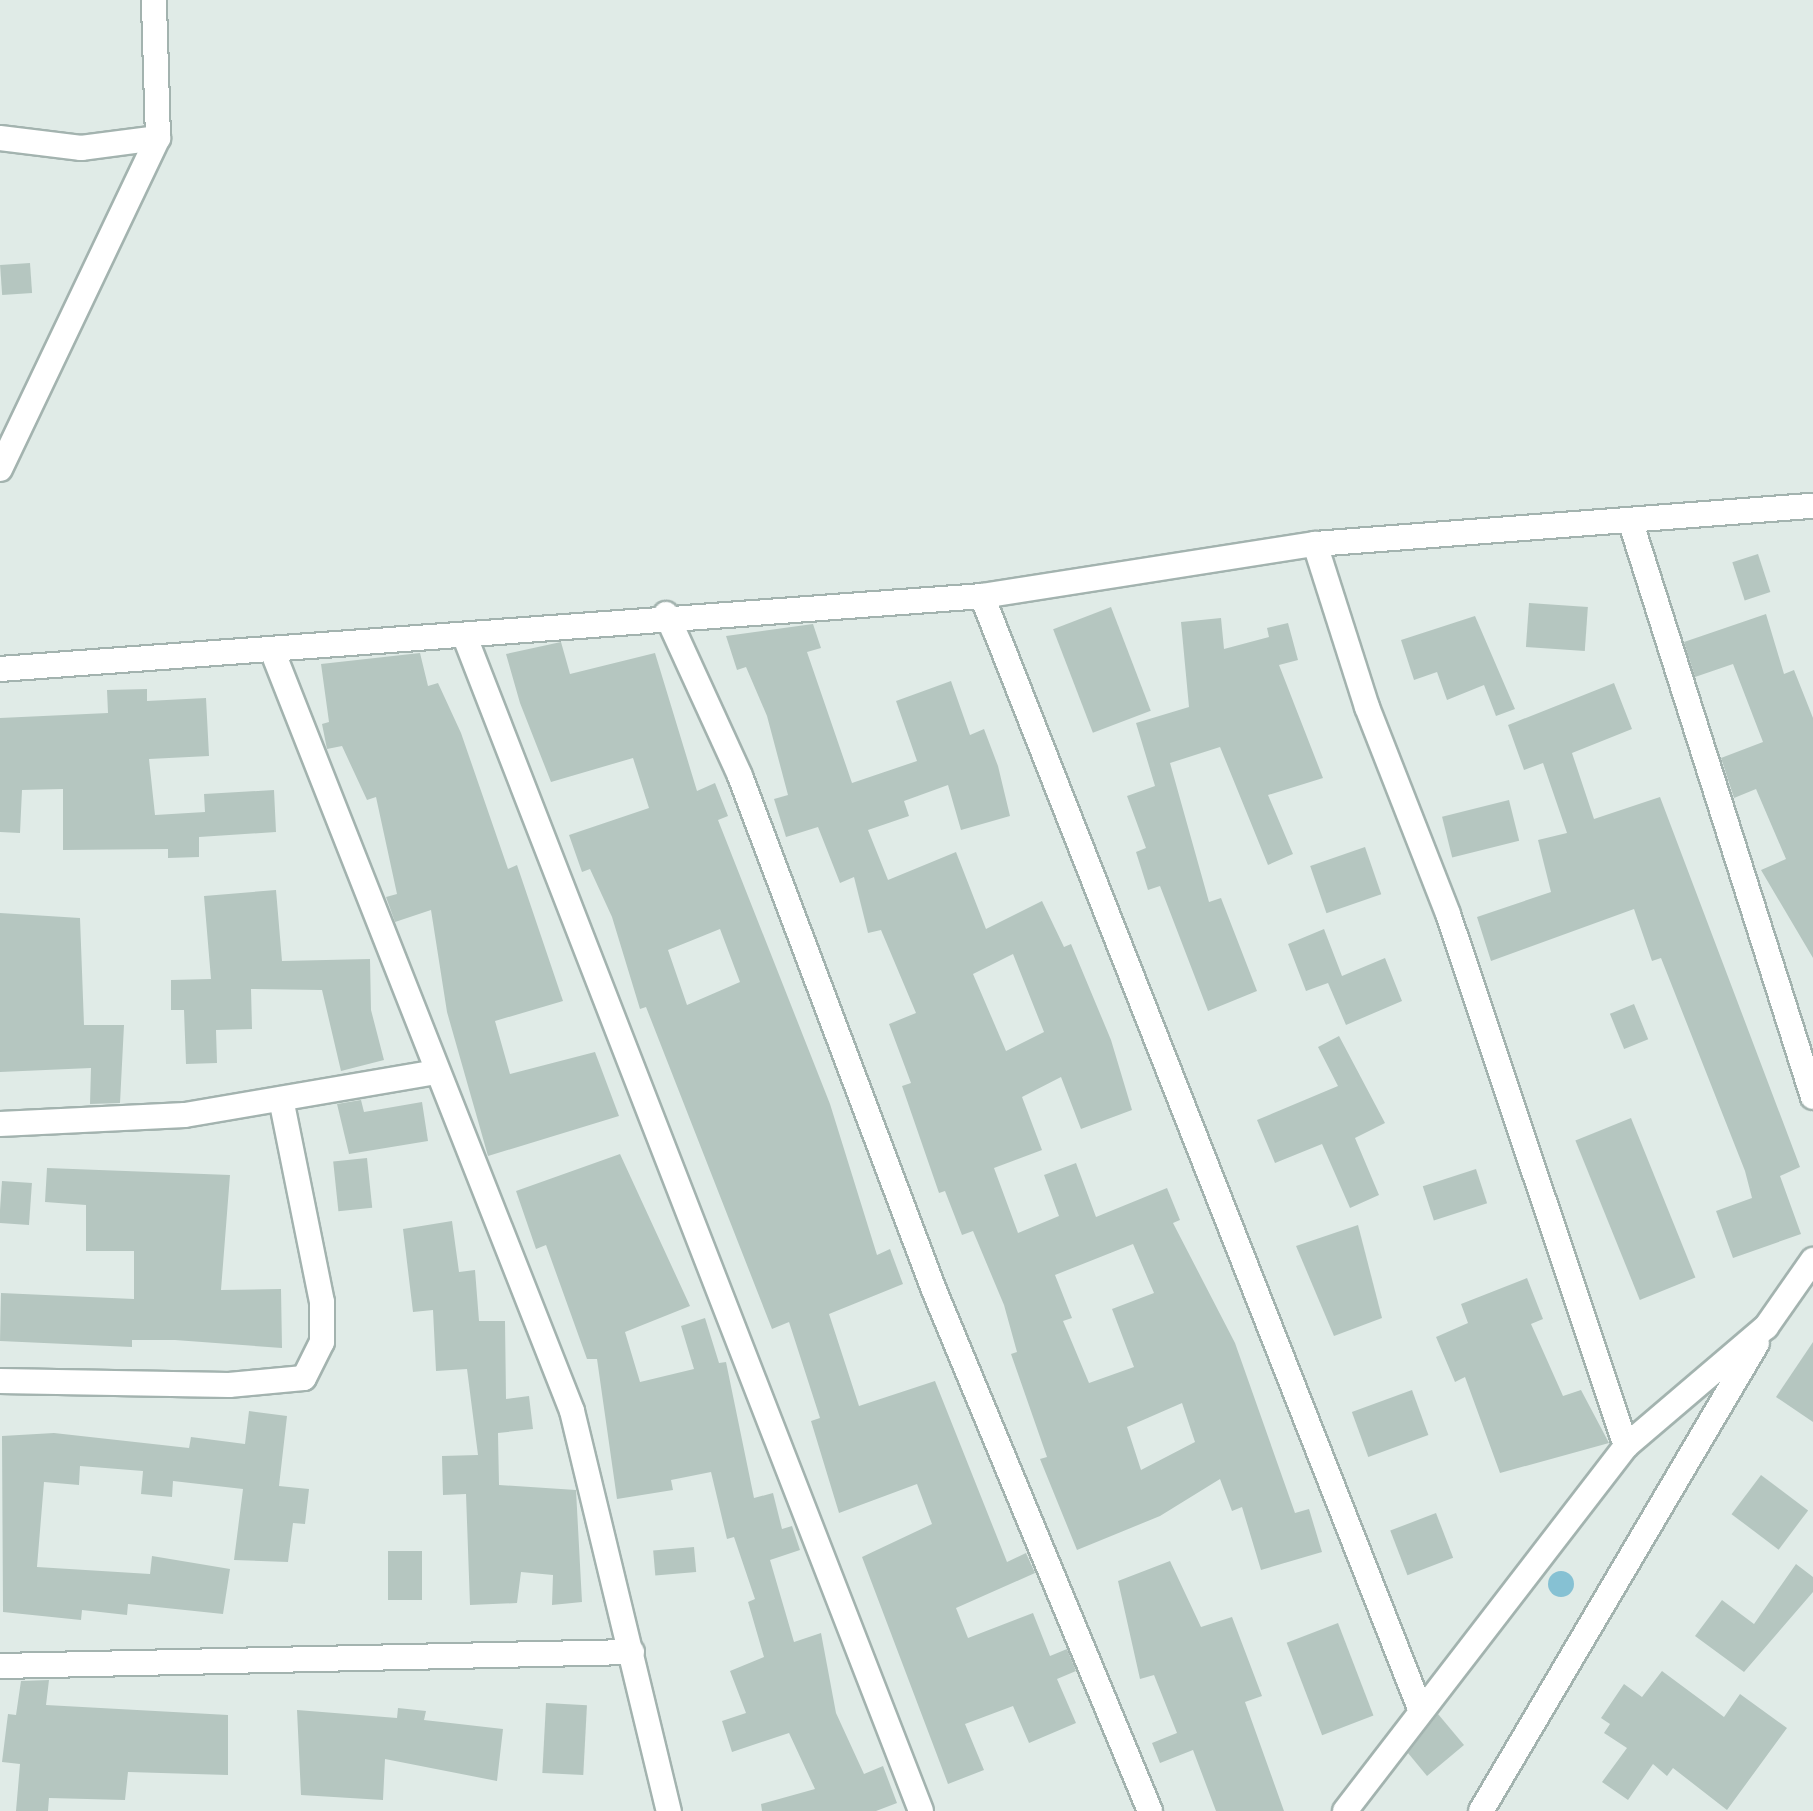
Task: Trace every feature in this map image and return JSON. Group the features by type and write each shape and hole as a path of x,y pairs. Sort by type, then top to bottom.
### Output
{"street":[{"path":"0,469 158,138 154,0"},
{"path":"0,138 81,148 158,138"},
{"path":"0,669 465,637 666,614 982,596 1315,544 1631,523 1813,506"},
{"path":"1631,523 1813,1097"},
{"path":"1315,544 1367,707 1448,914 1626,1446"},
{"path":"982,596 1419,1706"},
{"path":"666,614 740,776 934,1290 1150,1811"},
{"path":"465,637 921,1811"},
{"path":"272,650 572,1411 669,1811"},
{"path":"0,1124 185,1115 436,1072"},
{"path":"0,1381 229,1385 304,1378 322,1342 322,1302 281,1099"},
{"path":"1481,1811 1766,1327 1813,1260"},
{"path":"1345,1811 1419,1706 1626,1446 1766,1327"},
{"path":"0,1666 632,1652"}],"water":[{"path":"1561,1571 1570,1575 1574,1584 1570,1593 1561,1597 1552,1593 1548,1584 1552,1575"}],"building":[{"path":"30,263 32,293 2,295 0,265"},
{"path":"1758,554 1770,592 1745,600 1732,562"},
{"path":"1529,603 1588,607 1585,651 1526,647"},
{"path":"1111,607 1151,711 1093,733 1053,629"},
{"path":"1766,614 1784,674 1794,670 1813,718 1813,958 1761,870 1786,859 1756,789 1734,798 1721,758 1763,742 1733,664 1695,677 1684,642"},
{"path":"1475,616 1515,709 1496,716 1484,685 1447,700 1437,672 1414,680 1401,640"},
{"path":"1221,618 1224,649 1269,637 1267,628 1288,623 1298,660 1279,665 1323,778 1268,795 1293,854 1268,865 1220,747 1170,763 1209,902 1221,898 1257,991 1208,1011 1160,886 1148,890 1136,852 1146,848 1127,796 1155,786 1136,723 1189,707 1181,622"},
{"path":"813,624 821,648 807,652 852,783 917,761 896,701 951,681 970,735 984,729 998,766 1010,816 961,830 948,785 904,801 909,816 868,830 888,880 956,852 986,929 1042,901 1064,947 1071,944 1111,1040 1132,1110 1081,1129 1061,1077 1022,1097 1042,1150 994,1168 1018,1233 1059,1216 1044,1175 1076,1163 1096,1217 1167,1188 1180,1220 1173,1223 1235,1343 1295,1513 1309,1509 1322,1552 1261,1570 1242,1507 1232,1511 1220,1479 1160,1516 1077,1550 1040,1459 1047,1457 1011,1354 1017,1352 1004,1305 973,1231 962,1235 945,1191 939,1193 902,1086 911,1083 889,1024 916,1013 881,930 868,933 854,877 840,883 818,827 786,837 774,799 788,795 767,716 746,667 737,670 726,636","holes":["1013,954 1044,1032 1006,1051 973,974","1133,1244 1154,1293 1112,1309 1134,1367 1089,1383 1063,1321 1072,1318 1055,1275","1182,1403 1195,1442 1141,1470 1127,1427"]},
{"path":"561,642 570,674 655,653 697,791 715,783 728,816 718,820 830,1104 877,1255 890,1249 903,1284 829,1314 859,1406 935,1381 1007,1562 1026,1553 1035,1573 956,1608 968,1638 1033,1613 1050,1656 1067,1649 1076,1671 1057,1679 1076,1723 1029,1743 1013,1706 965,1724 984,1770 948,1784 862,1557 932,1524 917,1484 839,1513 811,1421 820,1418 789,1322 772,1329 646,1007 640,1009 612,917 590,869 582,872 569,835 649,808 633,758 551,782 520,703 506,654","holes":["720,929 740,982 687,1005 668,950"]},
{"path":"420,653 428,686 438,683 461,733 508,869 517,865 563,1001 495,1021 510,1074 595,1052 619,1116 488,1156 447,1012 431,910 395,922 386,897 397,894 376,797 367,800 342,746 327,749 322,724 329,722 321,664"},
{"path":"1614,683 1632,729 1572,753 1594,819 1660,797 1800,1167 1780,1176 1801,1234 1733,1258 1716,1211 1752,1198 1745,1171 1661,958 1652,961 1634,909 1491,961 1477,917 1551,892 1538,840 1567,833 1543,763 1524,770 1508,725"},
{"path":"147,689 147,701 206,698 209,756 149,759 155,815 205,812 204,794 274,790 276,832 199,837 199,857 168,858 168,849 63,850 63,789 22,790 20,833 0,832 0,718 108,713 107,690"},
{"path":"1509,800 1519,841 1452,857 1442,817"},
{"path":"1365,847 1381,894 1326,913 1310,866"},
{"path":"276,890 282,961 370,959 371,1010 384,1060 341,1071 322,990 251,989 252,1029 216,1030 217,1063 186,1064 184,1010 171,1010 171,980 211,979 204,896"},
{"path":"0,913 80,918 84,1025 124,1025 120,1103 90,1104 91,1068 0,1072"},
{"path":"1324,929 1342,976 1385,958 1402,1001 1346,1025 1328,983 1306,991 1288,944"},
{"path":"1634,1004 1648,1039 1624,1049 1610,1014"},
{"path":"1339,1036 1385,1123 1355,1138 1379,1195 1350,1208 1322,1144 1275,1163 1257,1120 1338,1086 1318,1047"},
{"path":"361,1100 364,1112 422,1102 428,1141 349,1154 337,1104"},
{"path":"1631,1118 1695,1277 1640,1300 1575,1140"},
{"path":"620,1154 690,1306 625,1332 640,1382 694,1369 681,1326 705,1318 719,1363 726,1362 754,1498 773,1493 782,1529 792,1526 800,1550 770,1560 794,1642 821,1633 836,1713 864,1774 883,1766 897,1803 876,1811 762,1811 761,1804 815,1789 789,1733 732,1752 722,1721 746,1713 730,1671 764,1657 748,1602 755,1599 734,1537 727,1539 711,1472 671,1480 673,1490 617,1499 597,1359 587,1359 546,1245 536,1249 516,1191"},
{"path":"367,1158 372,1208 338,1211 333,1162"},
{"path":"47,1168 230,1175 221,1290 281,1289 282,1348 175,1340 132,1340 132,1347 0,1341 1,1293 134,1299 134,1251 86,1251 86,1205 45,1202"},
{"path":"1476,1169 1487,1203 1434,1221 1423,1186"},
{"path":"2,1181 32,1183 29,1225 0,1223"},
{"path":"452,1221 459,1272 475,1270 479,1321 505,1321 506,1399 529,1396 533,1429 498,1433 499,1485 576,1490 582,1602 552,1605 553,1575 521,1572 517,1603 470,1605 466,1494 443,1495 442,1456 478,1455 467,1369 436,1371 433,1310 413,1312 403,1229"},
{"path":"1358,1225 1382,1318 1334,1336 1296,1246"},
{"path":"1527,1278 1543,1319 1531,1324 1563,1396 1581,1390 1609,1443 1500,1473 1465,1377 1455,1382 1436,1337 1468,1323 1461,1304"},
{"path":"1813,1342 1813,1422 1776,1397"},
{"path":"1412,1390 1428,1435 1368,1457 1352,1412"},
{"path":"249,1411 287,1416 279,1486 309,1489 305,1524 293,1523 288,1562 234,1560 243,1489 173,1481 172,1497 141,1494 143,1471 80,1466 79,1485 44,1482 37,1567 150,1574 152,1556 230,1569 223,1614 128,1604 127,1615 82,1610 81,1620 3,1612 2,1436 54,1433 189,1448 191,1437 245,1444"},
{"path":"1761,1475 1808,1511 1779,1550 1732,1514"},
{"path":"1436,1513 1453,1558 1407,1575 1390,1531"},
{"path":"694,1547 696,1572 655,1575 653,1551"},
{"path":"388,1551 422,1551 422,1600 388,1600"},
{"path":"1170,1561 1201,1627 1232,1617 1262,1696 1245,1702 1284,1811 1216,1811 1193,1750 1160,1763 1152,1743 1177,1733 1154,1675 1140,1679 1118,1581"},
{"path":"1796,1564 1813,1577 1813,1592 1744,1672 1695,1636 1722,1600 1754,1624"},
{"path":"1338,1623 1373,1715 1322,1735 1287,1643"},
{"path":"1662,1671 1724,1717 1740,1694 1787,1728 1727,1810 1673,1768 1667,1776 1653,1764 1628,1800 1602,1782 1627,1748 1604,1733 1610,1724 1601,1718 1624,1684 1642,1697"},
{"path":"49,1680 46,1705 228,1715 228,1775 128,1772 125,1800 49,1798 48,1811 16,1811 20,1764 2,1762 8,1714 16,1715 21,1681"},
{"path":"546,1703 587,1705 583,1775 542,1773"},
{"path":"398,1708 426,1711 424,1720 503,1729 497,1781 385,1759 383,1800 301,1795 297,1710 397,1718"},
{"path":"1438,1714 1464,1745 1427,1776 1408,1753"}]}
